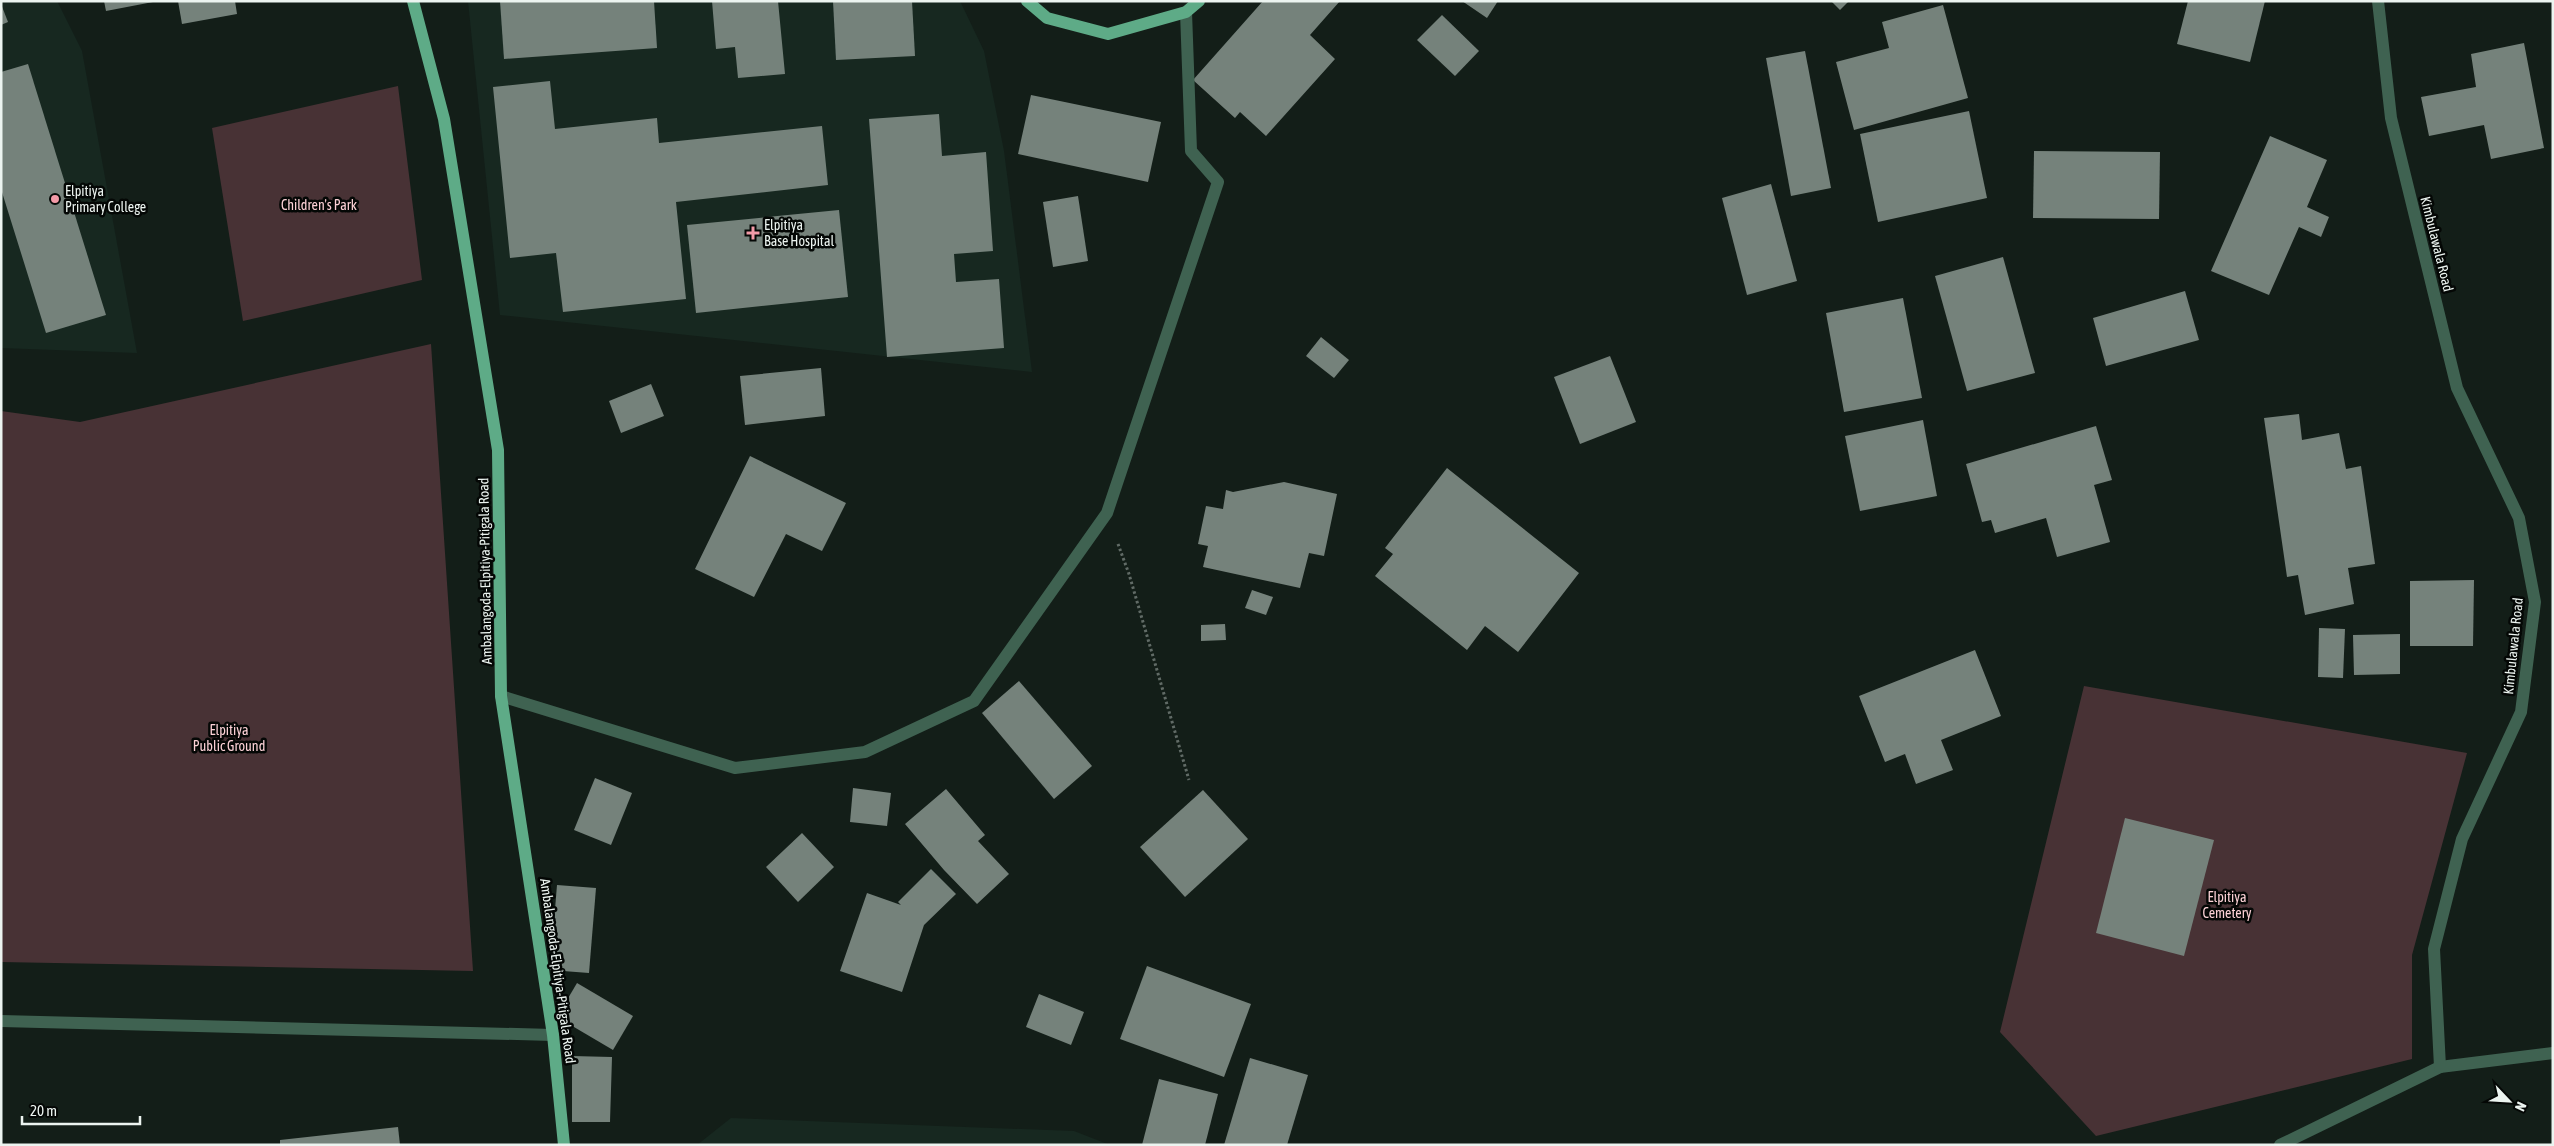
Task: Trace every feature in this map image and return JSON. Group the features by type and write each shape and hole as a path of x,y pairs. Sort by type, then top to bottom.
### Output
{"main road":[{"name":"Ambalangoda-Elpitiya-Pitigala Road","path":"413,1 444,119 498,450 501,696 553,1035 564,1145"},
{"path":"1027,1 1047,18 1108,34 1186,12 1199,1"}],"street":[{"name":"Kimbulawala Road","path":"2378,1 2391,118 2457,388 2519,518 2535,602 2521,712 2462,839 2434,949 2440,1067"},
{"path":"501,696 735,768 865,752 974,701 1107,513 1218,182 1191,151 1186,12"},
{"path":"1,1021 553,1035"},
{"path":"2280,1145 2440,1067 2553,1053"}],"path":[{"path":"1107,513 1130,574 1189,780"}],"shaded area":[{"name":"Elpitiya Primary College","path":"1,1 57,1 82,51 137,353 1,348"},
{"name":"Elpitiya Base Hospital","path":"468,1 960,1 984,51 1004,151 1032,372 500,315"},
{"path":"731,1118 1074,1131 1110,1145 697,1145"}],"green space":[{"name":"Children's Park","path":"398,86 422,280 243,321 212,128"},
{"name":"Elpitiya Public Ground","path":"431,344 473,971 1,962 1,411 80,422"},
{"name":"Elpitiya Cemetery","path":"2084,686 2467,753 2412,955 2412,1059 2096,1136 2000,1032"}],"building":[{"path":"104,1 153,1 153,2 106,11"},
{"path":"178,1 235,1 237,14 182,24"},
{"path":"500,1 654,1 657,48 504,59"},
{"path":"712,1 778,1 785,74 738,78 735,47 716,49"},
{"path":"833,1 912,1 915,56 836,60"},
{"path":"1263,1 1340,1 1310,35 1335,59 1266,136 1240,112 1235,118 1193,80"},
{"path":"1462,1 1498,1 1487,18"},
{"path":"1831,1 1849,1 1840,10"},
{"path":"2188,1 2265,1 2250,62 2177,44"},
{"path":"1,4 8,22 1,25"},
{"path":"1943,5 1968,98 1854,130 1836,62 1889,48 1882,22"},
{"path":"1442,15 1479,51 1455,76 1417,40"},
{"path":"2524,43 2544,148 2491,159 2484,125 2429,136 2421,97 2476,87 2471,54"},
{"path":"1805,51 1831,188 1791,196 1766,58"},
{"path":"28,64 106,315 46,333 1,189 1,72"},
{"path":"550,81 555,129 657,118 659,143 822,126 828,185 676,202 686,299 563,312 556,253 510,258 493,87"},
{"path":"1031,95 1161,122 1148,182 1018,154"},
{"path":"1969,111 1987,198 1878,222 1860,134"},
{"path":"939,114 942,156 986,152 993,251 954,254 956,282 999,279 1004,348 887,357 869,119"},
{"path":"2270,136 2327,160 2307,207 2329,217 2321,237 2299,227 2269,295 2211,271"},
{"path":"2034,151 2160,152 2159,219 2033,218"},
{"path":"1771,184 1797,281 1747,295 1722,198"},
{"path":"1078,196 1088,261 1053,267 1043,202"},
{"path":"839,210 848,297 696,313 687,225"},
{"path":"2003,257 2035,373 1967,391 1935,276"},
{"path":"2185,291 2199,340 2106,366 2093,318"},
{"path":"1903,298 1922,398 1844,412 1826,313"},
{"path":"1321,337 1349,360 1334,378 1306,356"},
{"path":"1610,356 1636,422 1580,444 1554,377"},
{"path":"821,368 825,416 745,425 740,376"},
{"path":"651,384 664,416 621,433 609,401"},
{"path":"2299,414 2302,440 2339,433 2346,469 2361,466 2375,564 2348,568 2354,604 2305,615 2298,575 2287,577 2264,418"},
{"path":"1923,420 1937,496 1860,511 1845,436"},
{"path":"2096,426 2112,480 2094,485 2110,542 2057,557 2046,518 1995,533 1991,520 1982,522 1966,464"},
{"path":"750,456 846,503 822,551 786,534 754,597 695,569"},
{"path":"1447,468 1579,573 1518,652 1485,626 1467,650 1375,576 1393,554 1385,548"},
{"path":"1284,482 1337,494 1324,556 1309,553 1300,588 1203,567 1208,546 1198,544 1206,506 1223,509 1226,490 1233,492"},
{"path":"2474,580 2473,646 2410,646 2410,581"},
{"path":"1252,590 1273,597 1266,615 1245,608"},
{"path":"1225,624 1226,640 1201,641 1201,625"},
{"path":"2319,628 2345,629 2343,678 2318,677"},
{"path":"2400,634 2400,674 2354,675 2353,635"},
{"path":"1975,650 2001,716 1941,740 1953,770 1916,784 1905,754 1885,762 1859,696"},
{"path":"1019,681 1092,766 1054,799 982,713"},
{"path":"595,778 632,793 611,845 574,830"},
{"path":"853,788 891,793 887,826 850,822"},
{"path":"946,789 985,835 978,841 1009,874 977,904 944,870 905,824"},
{"path":"1203,790 1248,839 1185,897 1140,847"},
{"path":"2125,818 2214,840 2184,956 2096,933"},
{"path":"802,833 834,867 798,902 766,867"},
{"path":"931,869 956,894 924,925 902,992 840,971 867,893 901,905 898,902"},
{"path":"557,885 596,888 589,973 550,970"},
{"path":"1147,966 1251,1004 1224,1077 1120,1039"},
{"path":"577,983 633,1016 613,1050 557,1017"},
{"path":"1039,994 1084,1012 1071,1045 1026,1027"},
{"path":"572,1056 612,1057 610,1122 572,1122"},
{"path":"1250,1058 1308,1075 1287,1145 1224,1145"},
{"path":"1159,1079 1218,1094 1205,1145 1142,1145"},
{"path":"398,1127 400,1145 280,1145 280,1140"}],"place":[{"name":"Elpitiya Primary College","path":"55,199"},
{"name":"Elpitiya Base Hospital","path":"753,233"}]}
